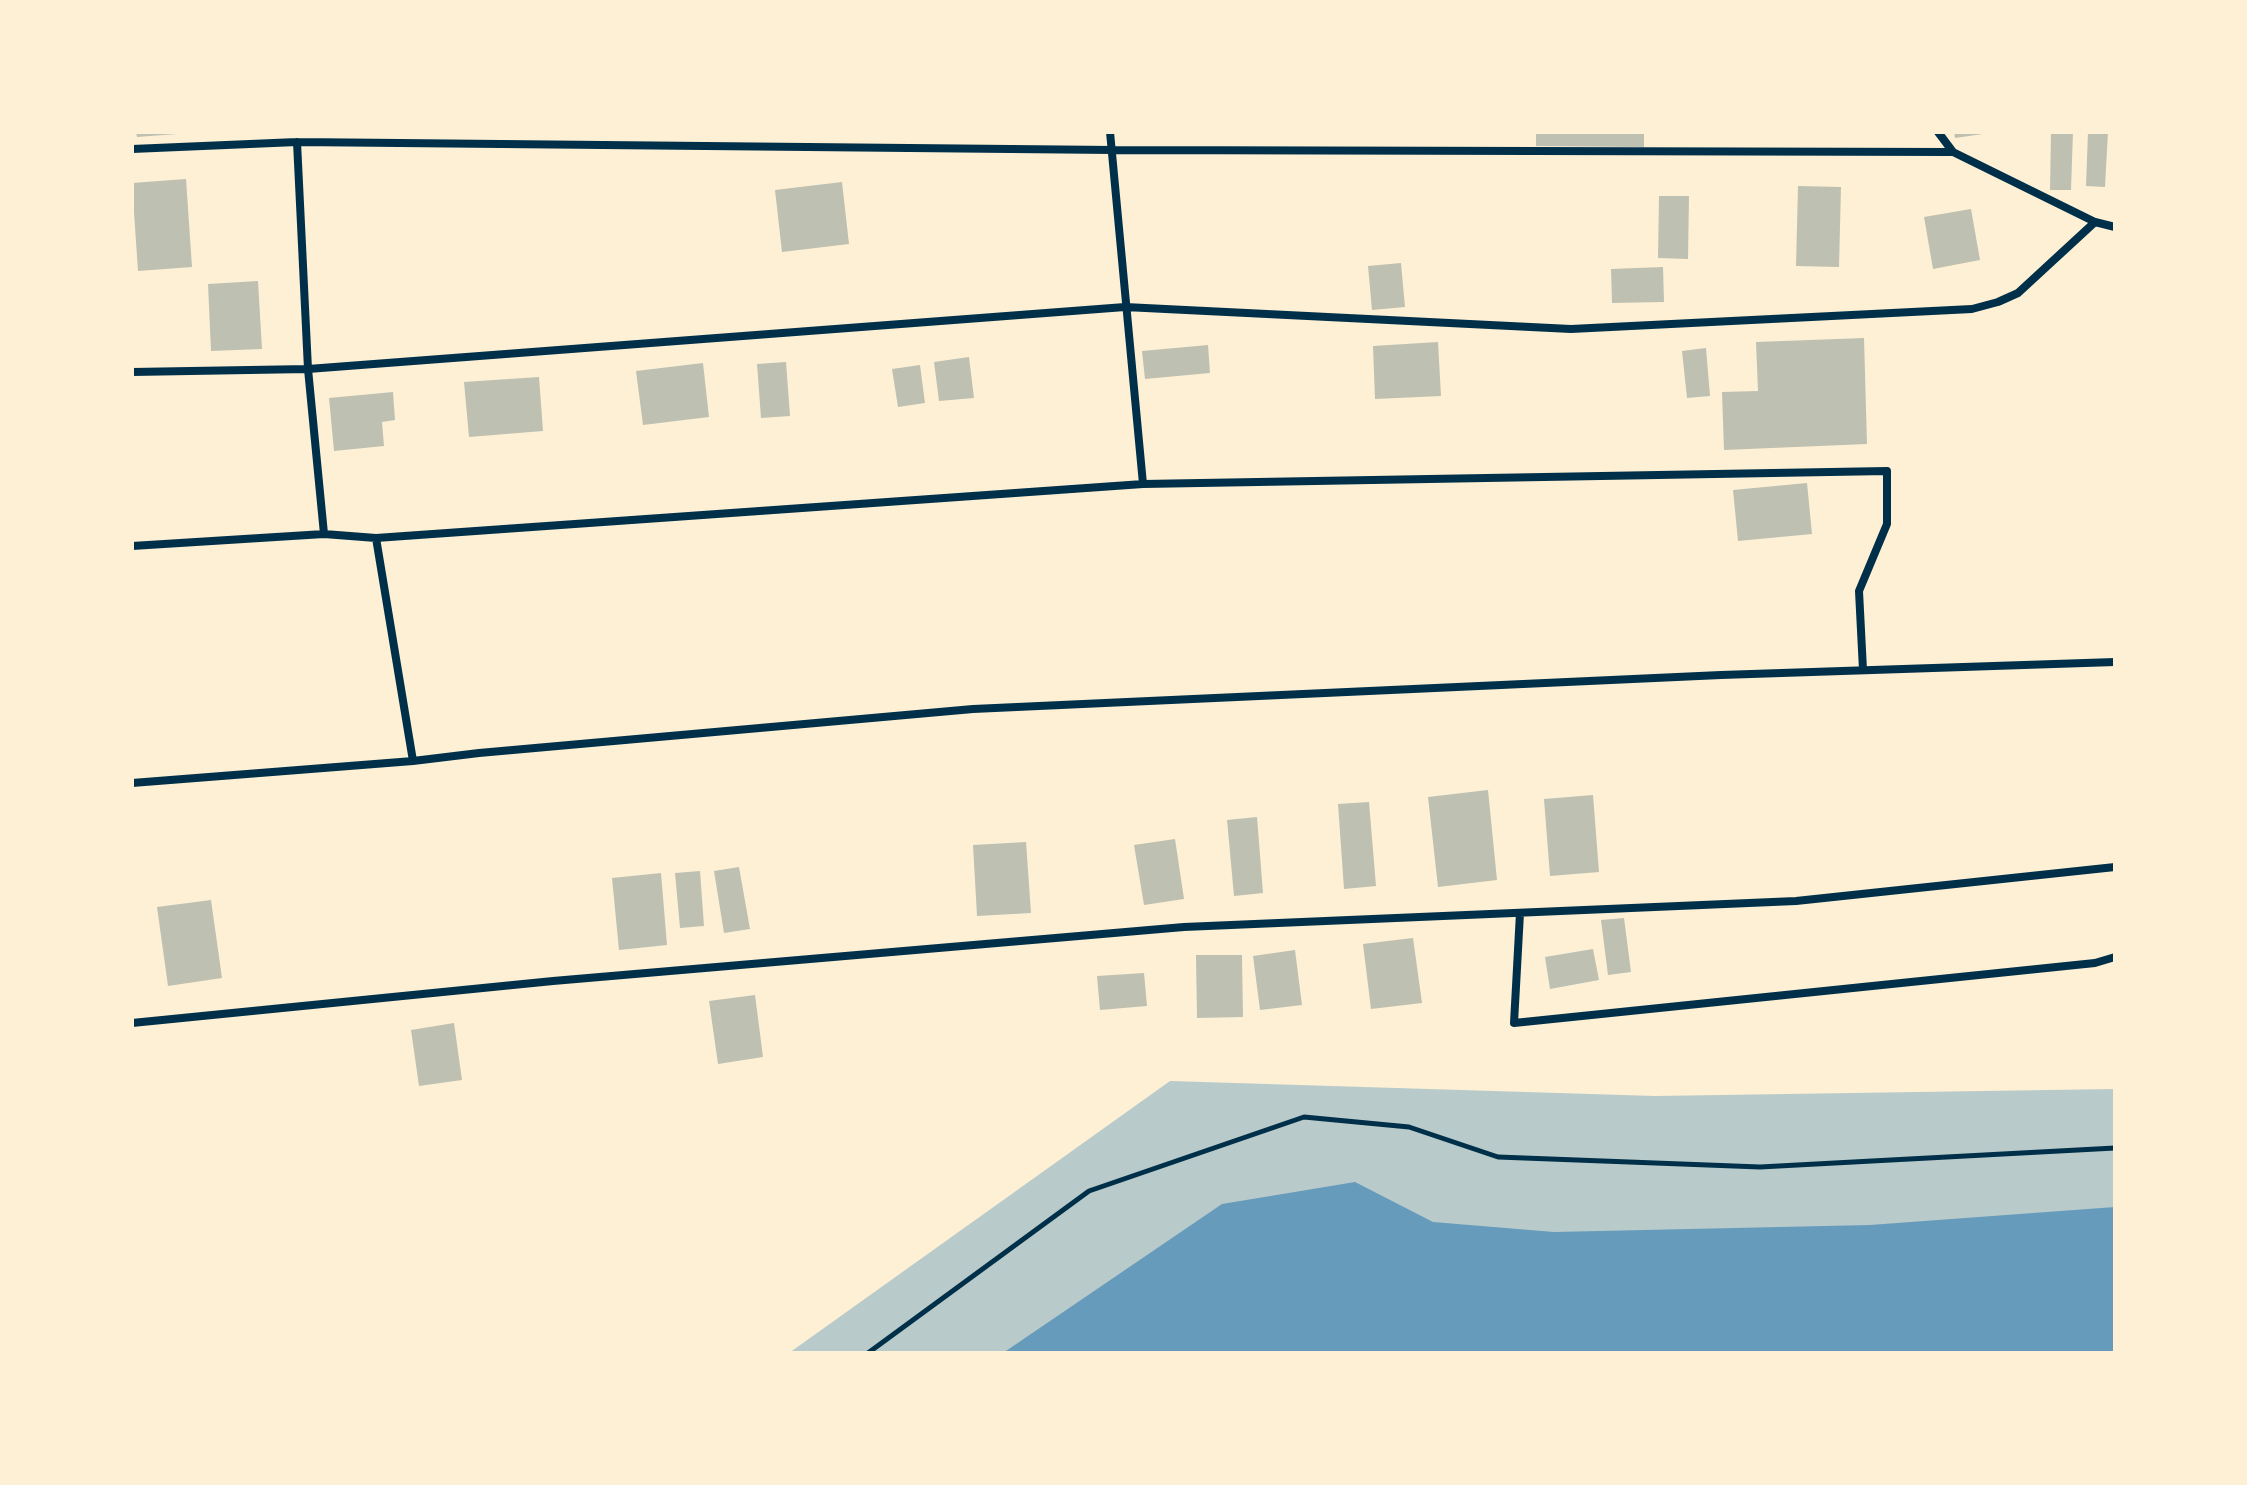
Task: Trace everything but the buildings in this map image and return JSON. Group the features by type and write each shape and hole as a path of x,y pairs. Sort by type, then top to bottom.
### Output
{"street":[{"path":"1110,132 1143,484"},
{"path":"1938,132 1953,152"},
{"path":"297,142 308,369 324,534"},
{"path":"132,149 297,142 1113,150 1953,152 2095,222 2115,227"},
{"path":"132,372 308,369 1125,307 1571,329 1972,309 2018,293 2095,222"},
{"path":"132,546 324,534 376,538 1143,484 1887,471 1887,524 1859,591 1863,670"},
{"path":"376,538 413,761"},
{"path":"132,783 413,761 973,709 2115,662"},
{"path":"132,1023 537,983 1184,927 1796,901 2115,867"},
{"path":"1520,913 1514,1023 2095,963 2115,957"}],"path":[{"path":"868,1353 1089,1191 1304,1117 1409,1127 1498,1157 1760,1167 2115,1148"}],"shaded area":[{"path":"1170,1081 1655,1096 2115,1089 2115,1353 789,1353"}],"water":[{"path":"1355,1182 1433,1222 1554,1232 1870,1225 2115,1207 2115,1353 1003,1353 1222,1204"}]}
